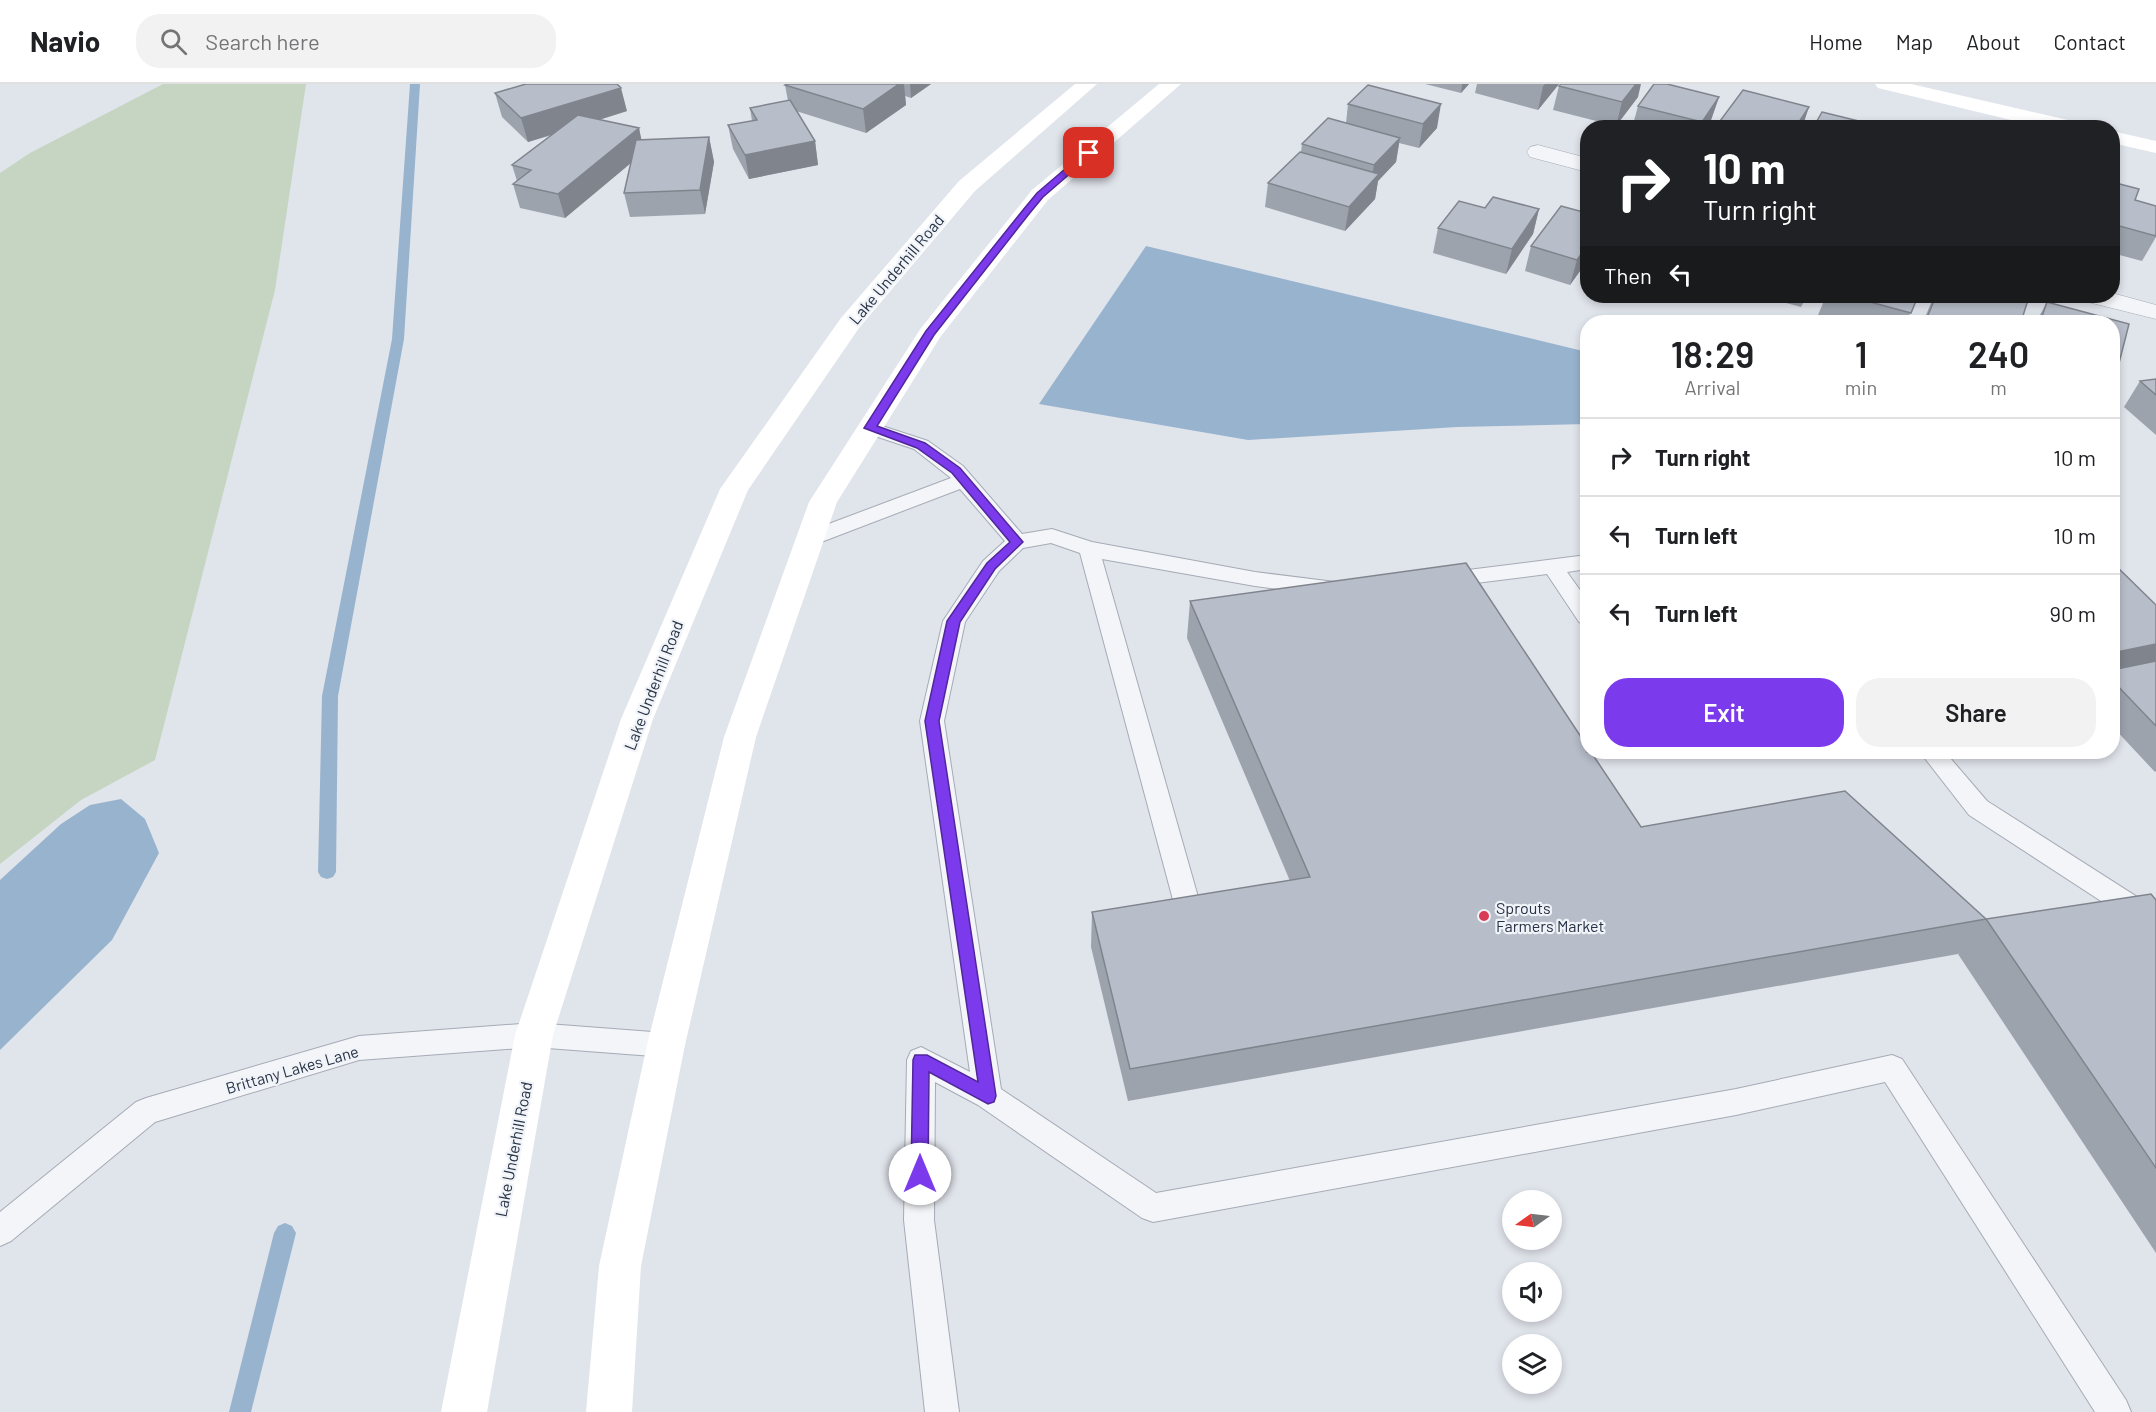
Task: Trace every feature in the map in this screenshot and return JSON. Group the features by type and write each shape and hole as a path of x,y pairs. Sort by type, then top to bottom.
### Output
{"street":[{"name":"Lake Underhill Road","path":"464,1412 534,1035 637,719 734,489 850,323 967,186 1088,84"},
{"path":"609,1412 620,1266 666,1045 740,737 823,502 930,333 1040,195 1171,84"},
{"path":"1885,84 2039,120"},
{"path":"2120,139 2156,147"},
{"path":"1538,152 1580,163"},
{"path":"2120,303 2156,312"}],"lane":[{"path":"870,428 921,445 956,471 1017,542"},
{"path":"810,539 965,480"},
{"path":"988,1096 932,721 954,621 991,566 1017,542 1052,536 1089,549 1255,579 1355,592"},
{"path":"1089,549 1190,911"},
{"path":"1419,584 1580,563"},
{"path":"1553,567 1580,607"},
{"path":"1938,759 1978,808 2156,923"},
{"name":"Brittany Lakes Lane","path":"0,1231 146,1111 359,1048 534,1035 666,1045"},
{"path":"942,1412 919,1220 921,1060 988,1096 1153,1208 1737,1102 1892,1068 2114,1412"}],"green space":[{"path":"163,84 306,84 275,290 155,760 81,800 0,864 0,173 30,153"}],"water":[{"path":"1146,246 1580,350 1580,424 1457,427 1248,440 1039,404"},
{"path":"121,799 145,819 159,853 112,940 0,1050 0,880 61,824 90,805"}],"building":[{"path":"526,84 617,84 621,88 521,118 495,93"},
{"path":"899,84 863,109 785,85"},
{"path":"1561,84 1636,84 1622,102 1559,86"},
{"path":"1654,84 1667,84 1719,97 1703,120 1694,120 1638,106"},
{"path":"1368,85 1441,104 1423,124 1348,104"},
{"path":"1743,90 1809,107 1800,120 1721,120"},
{"path":"790,100 815,141 745,155 728,125 757,120 750,108"},
{"path":"1822,112 1854,120 1818,120"},
{"path":"578,115 639,128 558,194 513,184 531,170 512,165"},
{"path":"1328,118 1400,138 1374,165 1302,144"},
{"path":"709,137 700,190 624,193 636,140"},
{"path":"1300,152 1379,174 1349,207 1268,183"},
{"path":"2120,184 2139,189 2135,200 2156,206 2156,236 2120,226"},
{"path":"1493,197 1539,209 1512,249 1438,228 1459,201 1485,208"},
{"path":"1561,206 1580,211 1580,256 1577,260 1531,246"},
{"path":"1874,303 1915,303 1911,313"},
{"path":"1933,303 2027,303 2023,315 1928,315"},
{"path":"2047,303 2051,303 2095,315 2042,315"},
{"path":"2120,322 2129,324 2120,359"},
{"path":"2156,379 2156,395 2140,381"},
{"path":"1466,563 1580,735 1580,759 1596,759 1641,827 1845,791 1986,919 1130,1069 1092,912 1310,877 1190,601"},
{"path":"2120,570 2156,605 2156,644 2120,651"},
{"path":"2156,661 2156,726 2120,688 2120,668"},
{"path":"2151,894 2156,900 2156,1168 1986,919"}],"waterway":[{"path":"327,872 330,696 398,339 415,84"},
{"path":"240,1412 285,1233"}],"place":[{"name":"Sprouts Farmers Market","path":"1484,916"}],"route":[{"path":"920,1174 921,1060 988,1096 932,721 954,621 991,566 1017,542 956,471 921,445 870,428 930,333 1026,212 1040,195 1089,153"}]}
